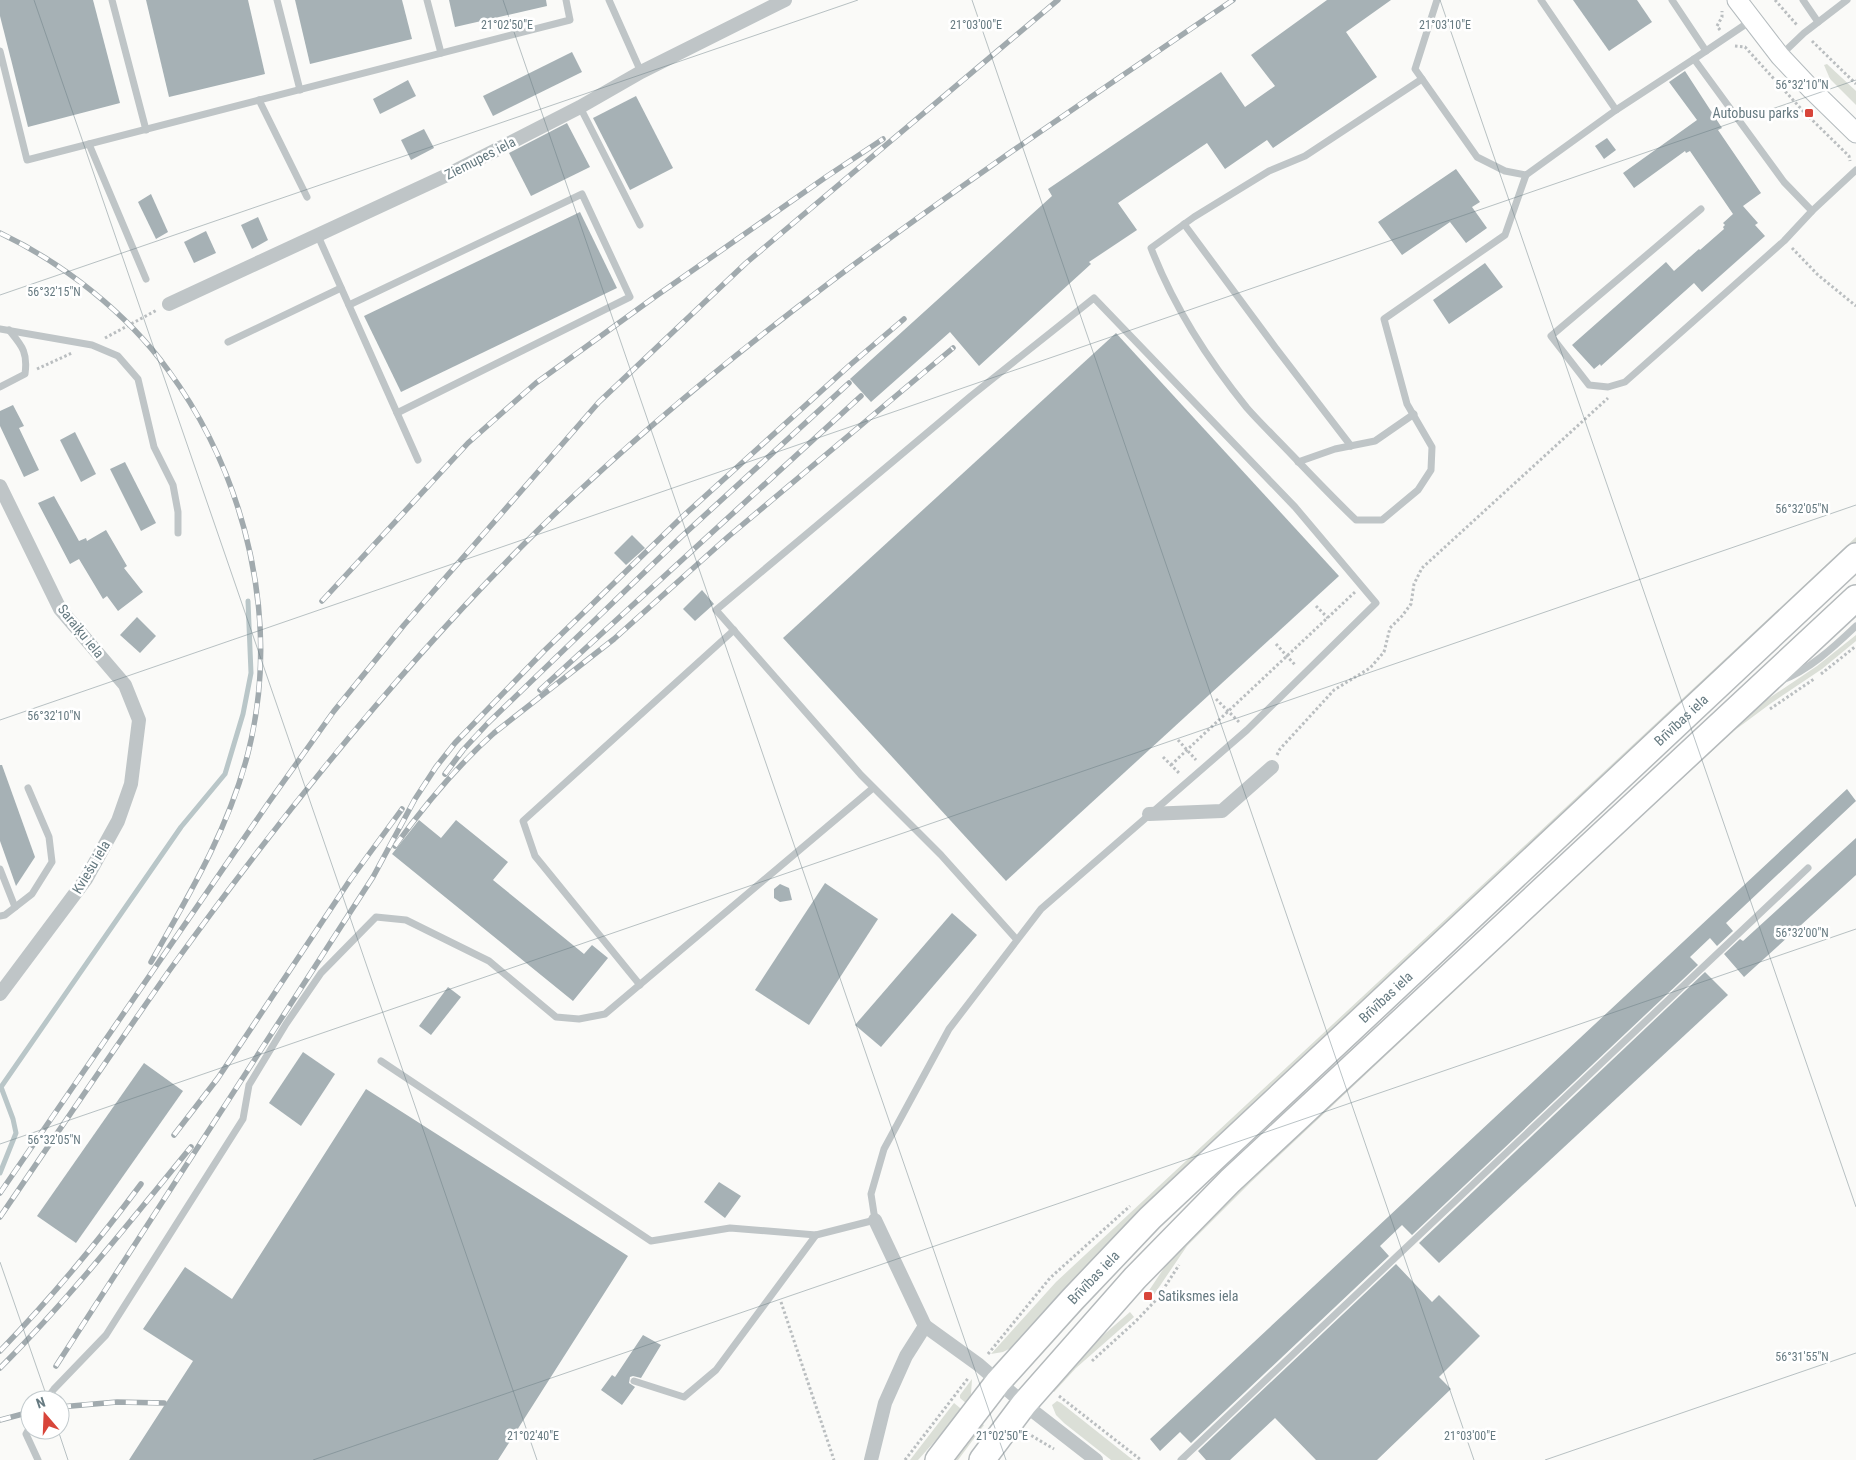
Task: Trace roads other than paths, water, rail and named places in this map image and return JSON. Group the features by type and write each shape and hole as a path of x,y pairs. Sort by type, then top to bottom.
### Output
{"highway":[{"name":"Brīvības iela","path":"938,1460 998,1382 1150,1218 1856,556"},
{"name":"Brīvības iela","path":"982,1460 1032,1410 1135,1278 1230,1182 1856,598"}],"main road":[{"path":"1728,2 1752,20 1780,56 1856,132"}],"street":[{"name":"Ziemupes iela","path":"169,304 445,176 580,107 641,72 785,0"},
{"name":"Saraiķu iela","path":"0,486 60,609 125,685 139,720"},
{"name":"Kviešu iela","path":"0,994 86,880 118,821 131,784 139,720"},
{"path":"1149,814 1222,810 1272,767"},
{"path":"875,1220 925,1326 979,1365 1032,1410 1096,1460"},
{"path":"871,1460 885,1403 906,1356 925,1326"}],"lane":[{"path":"112,0 146,130"},
{"path":"277,0 300,90"},
{"path":"428,0 441,53"},
{"path":"0,51 27,160 570,20 566,0"},
{"path":"609,0 641,72"},
{"path":"1437,0 1415,69 1477,157 1505,171 1526,175"},
{"path":"1541,0 1616,110"},
{"path":"1672,0 1706,51"},
{"path":"1804,0 1818,22"},
{"path":"1780,56 1804,33 1847,0"},
{"path":"1422,79 1305,156 1269,171 1184,224 1151,248 1192,330 1218,371 1248,409 1332,498 1356,520 1382,520 1418,490 1431,470 1432,447 1408,404 1384,319 1505,235 1526,175 1616,110 1752,20"},
{"path":"1694,59 1784,182 1812,211"},
{"path":"259,100 307,197"},
{"path":"580,107 640,225"},
{"path":"89,144 146,279"},
{"path":"1701,209 1551,336 1589,385 1608,387 1626,382 1784,240 1856,170"},
{"path":"349,305 582,194 630,297 397,413"},
{"path":"1184,224 1351,446"},
{"path":"318,236 418,460"},
{"path":"228,342 341,288"},
{"path":"380,1061 651,1241 730,1228 816,1235 875,1220 871,1194 884,1148 949,1029 1041,909 1247,730 1376,603 1295,507 1094,298 971,396 716,610 873,788 941,855 1017,940"},
{"path":"0,329 92,345 118,356 138,379 154,447 173,486 178,512 178,533"},
{"path":"0,387 25,374 27,360 22,346 8,330"},
{"path":"1298,462 1335,450 1375,441 1414,414"},
{"path":"1759,688 1790,677 1822,655 1856,626"},
{"path":"640,985 535,856 523,821 734,630"},
{"path":"0,916 5,915 32,894 52,862 49,837 28,788"},
{"path":"53,1390 106,1335 243,1119 249,1085 286,1024 321,973 376,917 406,920 488,961 556,1017 579,1019 606,1014 873,788"},
{"path":"1181,1460 1808,868"},
{"path":"0,869 15,907"},
{"path":"634,1381 684,1397 716,1370 816,1235"},
{"path":"29,1440 38,1460"}],"waterway":[{"path":"0,1173 16,1133 1,1087 181,827 225,774 243,714 251,673 248,601"}],"railway":[{"path":"0,1193 269,802 334,711 404,625 599,402 746,263 1058,0"},
{"path":"0,1217 169,971 294,805 382,698 523,545 604,468 689,394 776,324 865,256 956,191 1233,0"},
{"path":"322,601 468,443 536,383 656,296 883,139"},
{"path":"0,233 47,259 92,291 152,349 195,412 218,457 237,504 250,553 258,603 261,653 257,703 248,753 230,808 207,861 151,962"},
{"path":"56,1366 373,877 415,799 436,767 455,743 544,651 681,518 850,365 904,319"},
{"path":"395,846 442,787 494,733 614,639 729,536 953,348"},
{"path":"445,774 463,750 488,723 681,537 849,383"},
{"path":"540,690 861,396"},
{"path":"174,1135 218,1078 350,880 402,809"},
{"path":"0,1368 74,1288 191,1147"},
{"path":"0,1351 73,1270 141,1184"},
{"path":"70,1406 117,1402 164,1403"},
{"path":"0,1420 20,1415"}],"place":[{"name":"Autobusu parks","path":"1809,113"},
{"name":"Satiksmes iela","path":"1148,1296"}]}
